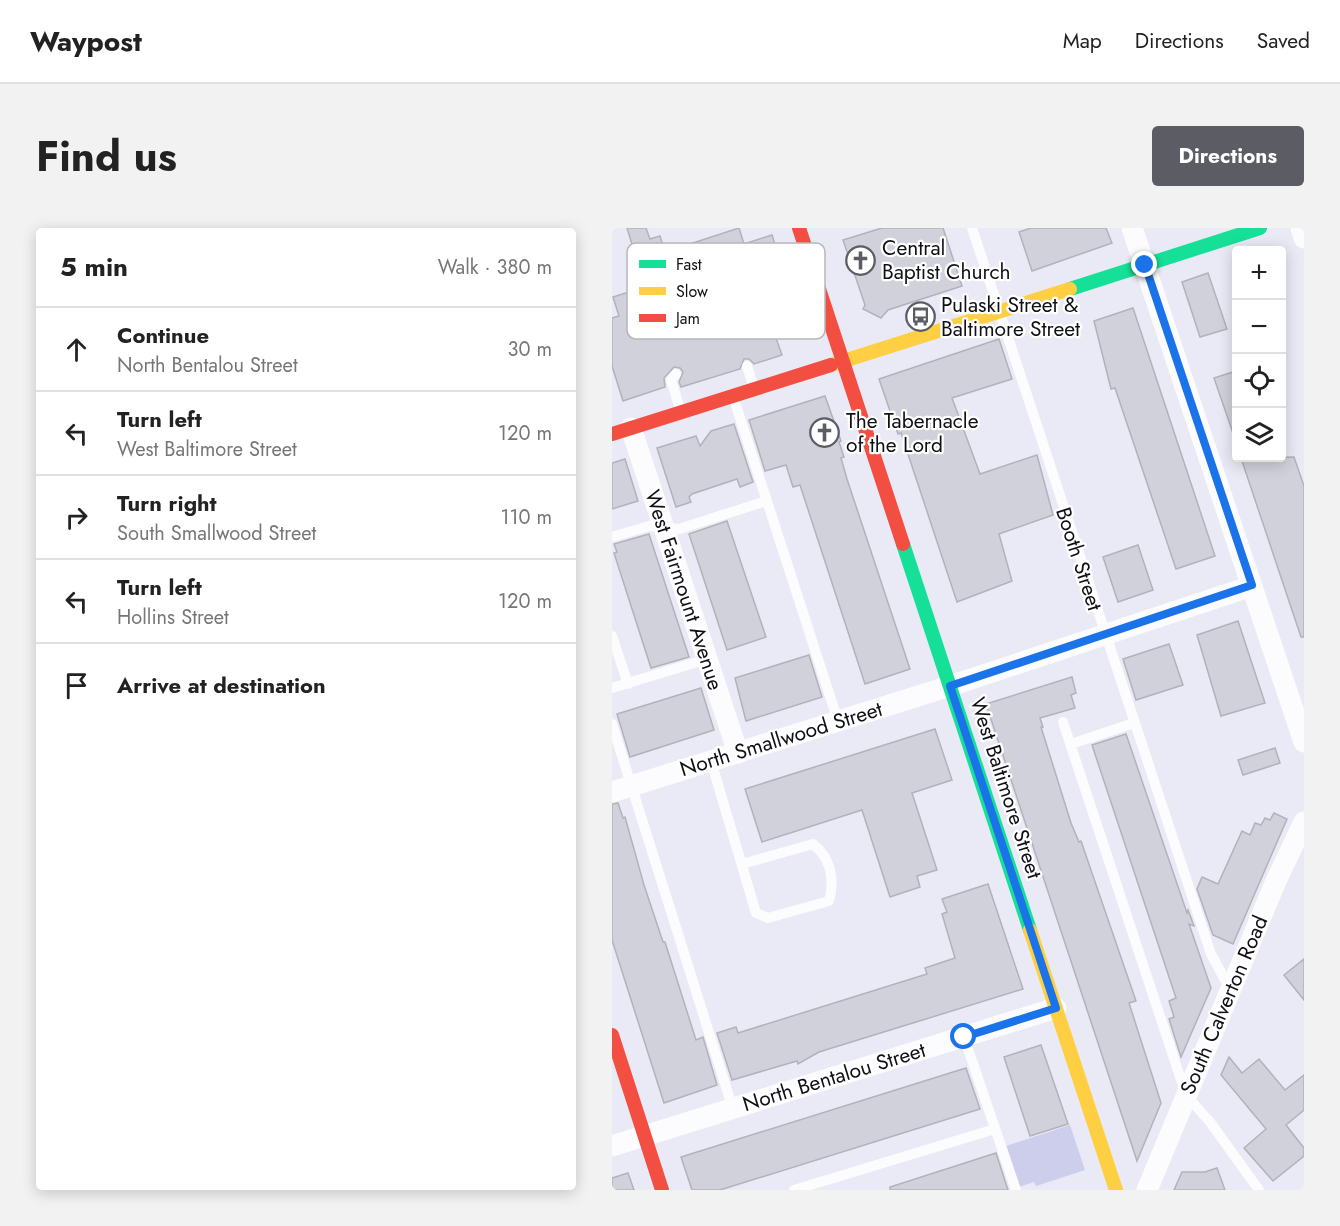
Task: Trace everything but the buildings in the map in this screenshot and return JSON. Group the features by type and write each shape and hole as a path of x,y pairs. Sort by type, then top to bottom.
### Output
{"main road":[{"name":"West Baltimore Street","path":"800,228 805,243"},
{"path":"622,431 1145,265 1241,231 1260,228"},
{"name":"West Baltimore Street","path":"825,305 1056,1008 1110,1188"},
{"path":"612,1035 662,1190"}],"street":[{"path":"1132,228 1304,742"},
{"path":"1300,228 1304,238"},
{"name":"West Fairmount Avenue","path":"622,431 664,527 738,753"},
{"name":"North Smallwood Street","path":"622,789 950,686 1252,585"},
{"name":"South Calverton Road","path":"1147,1190 1276,881 1304,822"},
{"name":"North Bentalou Street","path":"612,1146 1056,1008"}],"lane":[{"name":"Booth Street","path":"972,228 1104,635 1211,954 1230,989"},
{"path":"747,366 754,388"},
{"path":"676,374 671,380 681,412"},
{"path":"732,395 838,721"},
{"path":"612,537 649,525 679,530 766,501"},
{"path":"612,636 628,684"},
{"path":"612,688 707,659"},
{"path":"1063,722 1186,1095 1210,1122 1259,1190"},
{"path":"1071,744 1134,723"},
{"path":"612,724 622,789 733,1109"},
{"path":"711,761 756,914 768,918 829,902 833,888 830,871 822,852 813,844 742,864"},
{"path":"964,1037 1016,1190"},
{"path":"794,1190 995,1129"}],"shaded area":[{"path":"1070,1125 1085,1170 1036,1186 1034,1182 1019,1187 1006,1146"}],"traffic: fast":[{"path":"1070,289 1260,228"},
{"path":"903,544 1030,930"}],"traffic: slow":[{"path":"831,365 1070,289"},
{"path":"1030,930 1116,1190"}],"traffic: jam":[{"path":"799,228 804,243"},
{"path":"825,307 903,544"},
{"path":"612,434 831,365"},
{"path":"612,1035 662,1190"}],"place":[{"name":"Central Baptist Church","path":"861,260"},
{"name":"Pulaski Street & Baltimore Street","path":"920,317"},
{"name":"The Tabernacle of the Lord","path":"825,433"}],"route":[{"path":"964,1037 1056,1008 950,686 1252,585 1145,265"}]}
